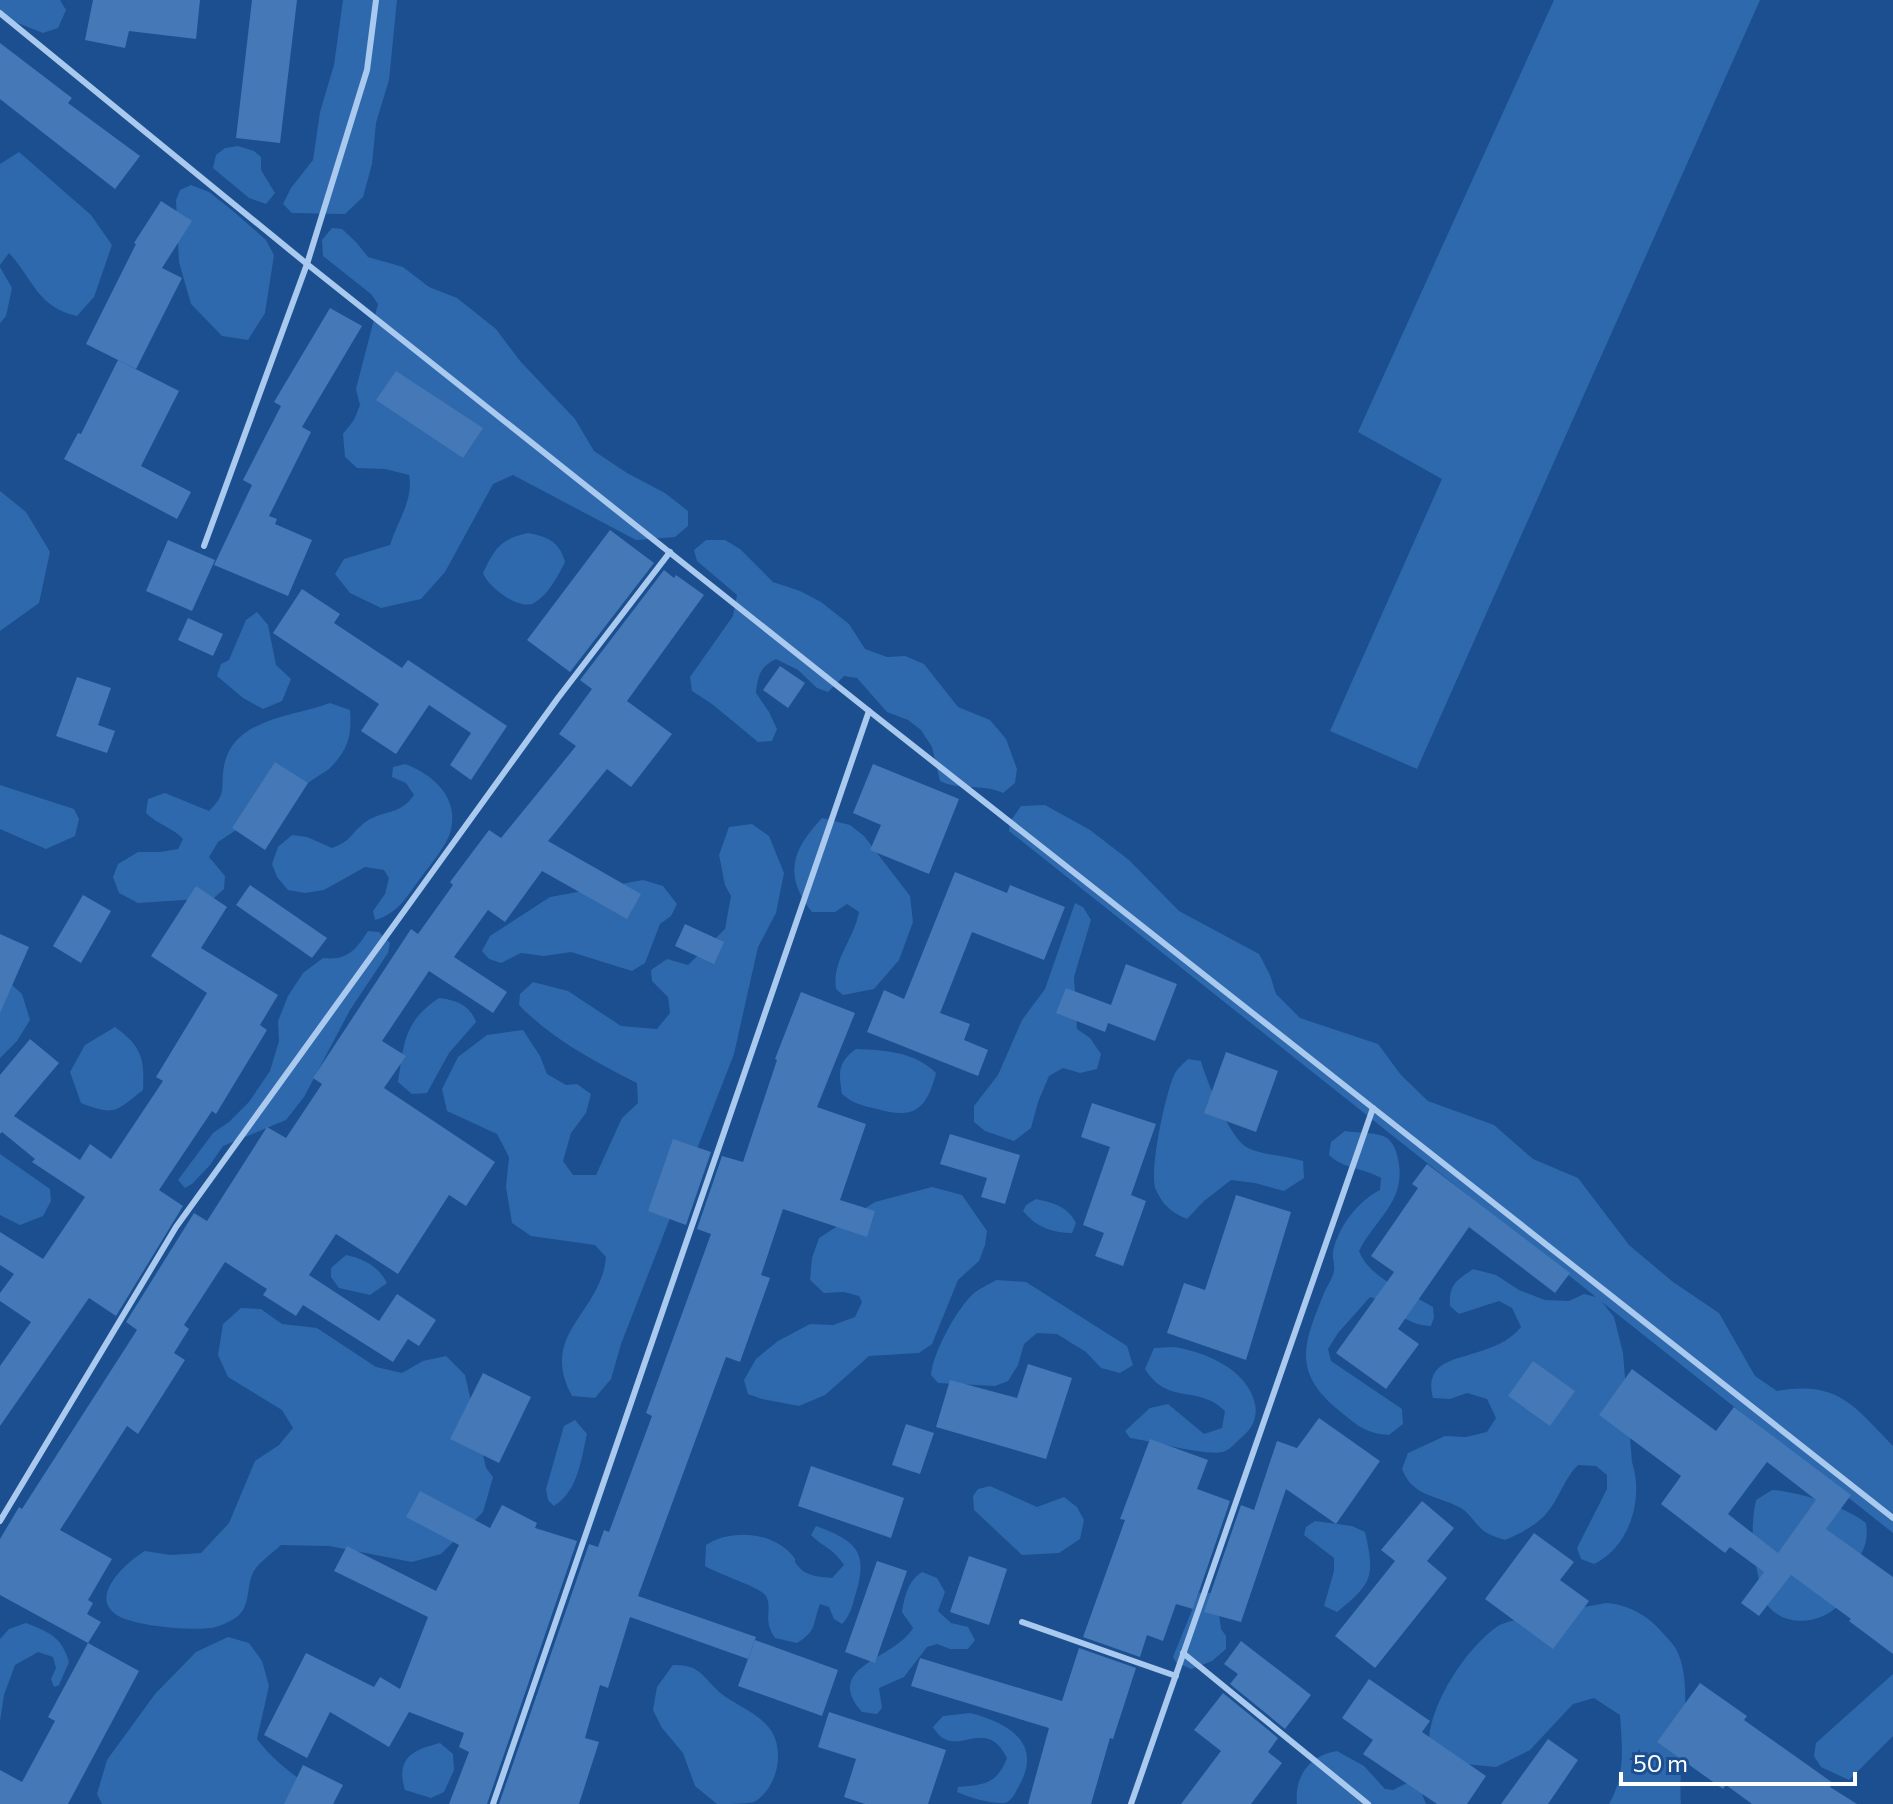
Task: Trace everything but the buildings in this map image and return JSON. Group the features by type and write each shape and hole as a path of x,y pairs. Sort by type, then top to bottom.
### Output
{"lane":[{"path":"204,546 307,264 367,70 376,0"},
{"path":"0,13 307,264 869,711 1893,1518"},
{"path":"0,1521 176,1227 548,711 670,552"},
{"path":"493,1804 869,711"},
{"path":"1131,1804 1373,1108"},
{"path":"1022,1622 1176,1676"},
{"path":"1183,1653 1368,1804"}],"shaded area":[{"path":"0,0 60,0 66,10 58,28 43,33 0,16"},
{"path":"343,0 397,0 389,80 376,123 372,164 363,197 345,214 292,213 283,204 291,188 313,160 320,112 334,65"},
{"path":"1554,0 1760,0 1417,769 1330,731 1442,479 1358,432"},
{"path":"238,146 261,157 261,170 275,193 266,204 249,198 213,168 216,155 225,148"},
{"path":"19,152 91,215 112,245 94,297 77,316 64,312 45,299 9,253 0,265 0,164"},
{"path":"191,185 209,192 233,211 266,240 274,255 265,313 248,340 222,336 191,304 179,262 176,200 180,190"},
{"path":"332,228 342,229 368,257 403,267 429,287 457,298 496,329 520,361 575,419 594,451 665,493 688,511 688,526 675,537 636,540 513,475 493,484 445,572 421,599 381,608 350,593 335,574 344,559 390,545 407,501 410,484 409,475 385,469 357,468 345,457 343,434 354,420 360,405 356,389 378,304 371,294 323,256 322,240"},
{"path":"0,267 12,288 6,316 0,323"},
{"path":"0,491 26,512 50,552 39,603 0,631"},
{"path":"528,533 552,541 560,549 565,562 544,595 528,605 505,596 491,585 483,573 500,546 511,538"},
{"path":"706,540 725,540 740,549 773,582 821,602 849,624 865,649 887,657 905,656 924,664 958,707 990,720 1006,739 1017,769 1015,783 1003,793 940,781 932,747 921,730 908,720 887,712 857,678 844,676 828,692 817,688 798,670 776,659 766,665 756,693 777,729 772,741 758,742 692,691 690,677 733,616 737,595 697,561 694,550"},
{"path":"257,612 268,625 276,665 291,679 282,701 263,709 243,698 217,676 221,664 229,660 246,620"},
{"path":"330,703 350,710 345,749 329,769 218,842 209,857 225,876 224,889 214,898 138,903 119,893 113,877 118,864 138,852 178,849 183,839 146,813 148,799 165,793 209,811 221,795 224,766 239,738 266,722"},
{"path":"405,764 425,774 442,790 452,809 452,821 445,844 401,904 375,920 373,911 385,894 389,878 384,870 365,867 324,890 305,893 288,890 277,877 272,864 278,847 292,835 307,837 332,848 347,840 370,819 402,807 414,795 406,783 392,777 393,767"},
{"path":"0,785 74,809 79,819 75,836 46,849 0,829"},
{"path":"1045,805 1090,830 1129,860 1179,911 1259,954 1276,994 1300,1018 1378,1044 1401,1075 1428,1101 1494,1125 1533,1159 1578,1178 1629,1245 1673,1282 1719,1313 1755,1376 1777,1391 1815,1389 1843,1399 1855,1408 1893,1446 1893,1533 1602,1302 1614,1317 1623,1353 1636,1491 1631,1520 1617,1546 1594,1564 1581,1559 1577,1548 1607,1489 1607,1475 1596,1466 1578,1465 1545,1515 1505,1540 1483,1530 1459,1507 1412,1485 1402,1469 1408,1453 1445,1436 1466,1437 1487,1432 1496,1418 1487,1399 1467,1393 1450,1399 1433,1398 1433,1376 1445,1364 1500,1344 1521,1327 1512,1308 1499,1301 1459,1314 1450,1306 1452,1288 1458,1280 1473,1269 1496,1275 1519,1290 1545,1300 1569,1301 1584,1294 1596,1297 1009,831 1010,822 1021,806"},
{"path":"822,818 850,825 864,836 910,896 913,922 899,960 874,989 843,995 836,989 837,969 859,912 847,904 835,912 812,912 797,886 795,863 798,852"},
{"path":"752,824 769,836 784,873 776,913 758,947 734,1054 621,1344 611,1379 595,1398 572,1396 563,1374 562,1356 566,1339 594,1294 606,1257 595,1245 531,1236 512,1223 506,1187 509,1157 497,1134 447,1111 442,1089 458,1057 487,1035 523,1030 540,1056 547,1074 566,1085 577,1084 591,1094 586,1113 571,1133 563,1161 573,1175 596,1175 622,1118 638,1103 637,1083 545,1029 519,1005 520,994 533,982 568,991 621,1026 657,1029 670,1013 668,997 652,981 651,970 667,959 688,965 725,929 731,896 725,885 719,855 729,827"},
{"path":"643,880 663,886 677,904 671,916 660,924 645,963 632,971 571,952 544,956 521,953 501,963 489,959 482,951 490,936 550,897"},
{"path":"1075,903 1083,907 1091,920 1074,977 1077,1029 1090,1038 1101,1054 1097,1069 1080,1073 1063,1068 1049,1076 1031,1128 1014,1141 985,1131 974,1122 974,1106 998,1075 1022,1020 1045,989"},
{"path":"368,931 379,932 390,943 388,953 350,1010 304,1097 286,1120 223,1146 210,1165 185,1188 178,1180 213,1133 249,1102 270,1071 279,1041 278,1021 288,996 303,973 323,958 338,958 350,953"},
{"path":"0,974 22,994 30,1020 17,1041 0,1058"},
{"path":"439,998 462,1004 476,1022 449,1053 427,1093 412,1094 398,1082 404,1044 412,1024"},
{"path":"115,1027 131,1040 140,1054 143,1090 114,1110 101,1110 81,1103 70,1072 85,1045"},
{"path":"856,1049 909,1056 928,1066 936,1073 923,1103 910,1112 890,1112 854,1102 842,1094 842,1064"},
{"path":"1188,1059 1201,1061 1220,1108 1241,1142 1254,1150 1303,1161 1304,1178 1284,1191 1231,1180 1187,1219 1165,1205 1154,1181 1156,1150 1171,1082 1176,1071"},
{"path":"1345,1131 1388,1139 1396,1152 1400,1171 1395,1196 1359,1251 1364,1261 1380,1277 1433,1307 1431,1326 1411,1322 1370,1297 1328,1349 1331,1361 1402,1409 1403,1424 1389,1435 1366,1430 1336,1408 1312,1381 1307,1368 1308,1340 1333,1273 1336,1243 1344,1224 1357,1208 1380,1190 1381,1178 1341,1163 1329,1155 1331,1142"},
{"path":"0,1154 50,1189 51,1201 43,1216 20,1225 0,1215"},
{"path":"932,1187 962,1195 987,1231 979,1261 958,1280 932,1344 919,1353 869,1356 825,1395 799,1406 748,1394 744,1380 756,1359 778,1341 810,1324 833,1325 855,1317 862,1302 859,1296 844,1292 824,1293 810,1280 812,1258 819,1238 875,1202"},
{"path":"1036,1199 1064,1209 1076,1223 1072,1233 1045,1228 1028,1217 1023,1211"},
{"path":"346,1255 370,1264 387,1283 370,1295 339,1288 331,1277 331,1268"},
{"path":"996,1280 1026,1282 1127,1346 1133,1365 1120,1373 1101,1368 1086,1352 1057,1334 1037,1333 1024,1344 1018,1365 1008,1381 995,1386 938,1383 931,1375 951,1323 973,1294"},
{"path":"241,1308 261,1309 282,1324 317,1328 376,1367 402,1373 423,1361 446,1356 465,1375 486,1468 493,1477 483,1512 441,1554 412,1562 329,1546 281,1545 254,1571 242,1611 232,1620 216,1627 175,1628 122,1618 114,1613 106,1597 114,1578 145,1551 170,1555 201,1553 229,1523 255,1461 279,1445 293,1428 282,1410 228,1377 218,1355 223,1324"},
{"path":"1174,1347 1199,1353 1224,1365 1244,1381 1251,1392 1256,1409 1253,1422 1246,1434 1226,1451 1215,1453 1178,1448 1130,1438 1125,1431 1150,1408 1168,1404 1204,1434 1222,1428 1225,1411 1215,1403 1163,1387 1145,1369 1154,1348"},
{"path":"575,1420 587,1434 580,1464 568,1492 554,1506 548,1500 546,1489 564,1426"},
{"path":"990,1486 1037,1507 1064,1497 1077,1507 1084,1520 1080,1539 1059,1553 1022,1555 974,1510 973,1496 978,1489"},
{"path":"1772,1490 1821,1501 1866,1523 1866,1541 1848,1592 1831,1612 1819,1618 1793,1620 1781,1616 1763,1598 1754,1550 1753,1521 1756,1500"},
{"path":"1315,1521 1352,1526 1365,1532 1370,1559 1368,1578 1358,1593 1337,1612 1324,1606 1334,1571 1334,1558 1304,1535 1306,1527"},
{"path":"816,1526 850,1543 860,1558 861,1569 852,1608 842,1624 834,1619 829,1607 820,1604 813,1626 804,1638 797,1643 775,1638 769,1626 766,1596 705,1566 706,1545 727,1536 762,1537 783,1547 805,1572 832,1578 844,1565 811,1535"},
{"path":"922,1572 937,1578 945,1592 938,1611 951,1623 968,1627 975,1640 968,1649 950,1649 937,1644 927,1647 904,1677 879,1688 882,1708 877,1714 862,1712 852,1696 850,1684 865,1665 904,1639 913,1628 902,1612 910,1584"},
{"path":"1199,1593 1216,1593 1226,1649 1212,1661 1191,1669 1176,1662 1173,1657"},
{"path":"1606,1603 1636,1611 1649,1620 1674,1646 1682,1664 1685,1702 1681,1804 1609,1804 1620,1772 1620,1715 1594,1698 1573,1704 1530,1750 1496,1767 1435,1761 1429,1741 1437,1708 1463,1661 1486,1635 1505,1623"},
{"path":"26,1623 54,1636 69,1662 59,1685 54,1687 51,1679 56,1668 53,1657 38,1652 15,1665 4,1695 0,1721 0,1639 9,1629"},
{"path":"228,1637 249,1643 262,1661 269,1686 257,1739 284,1767 335,1804 102,1804 97,1794 107,1760 155,1694 196,1652"},
{"path":"673,1665 696,1670 772,1732 778,1751 776,1771 768,1789 754,1802 717,1804 695,1786 683,1753 662,1728 653,1710 657,1687"},
{"path":"1893,1674 1893,1736 1849,1780 1821,1767 1814,1756 1816,1743"},
{"path":"970,1713 1008,1728 1024,1745 1026,1769 1014,1795 1005,1803 994,1803 957,1792 958,1787 982,1784 994,1778 1007,1758 998,1745 989,1739 951,1741 933,1727 943,1716"},
{"path":"440,1743 453,1754 454,1770 444,1792 431,1798 405,1790 402,1770 409,1757"},
{"path":"1337,1751 1364,1766 1385,1789 1393,1790 1407,1783 1420,1789 1426,1804 1297,1804 1298,1784 1306,1768 1319,1757"}]}
